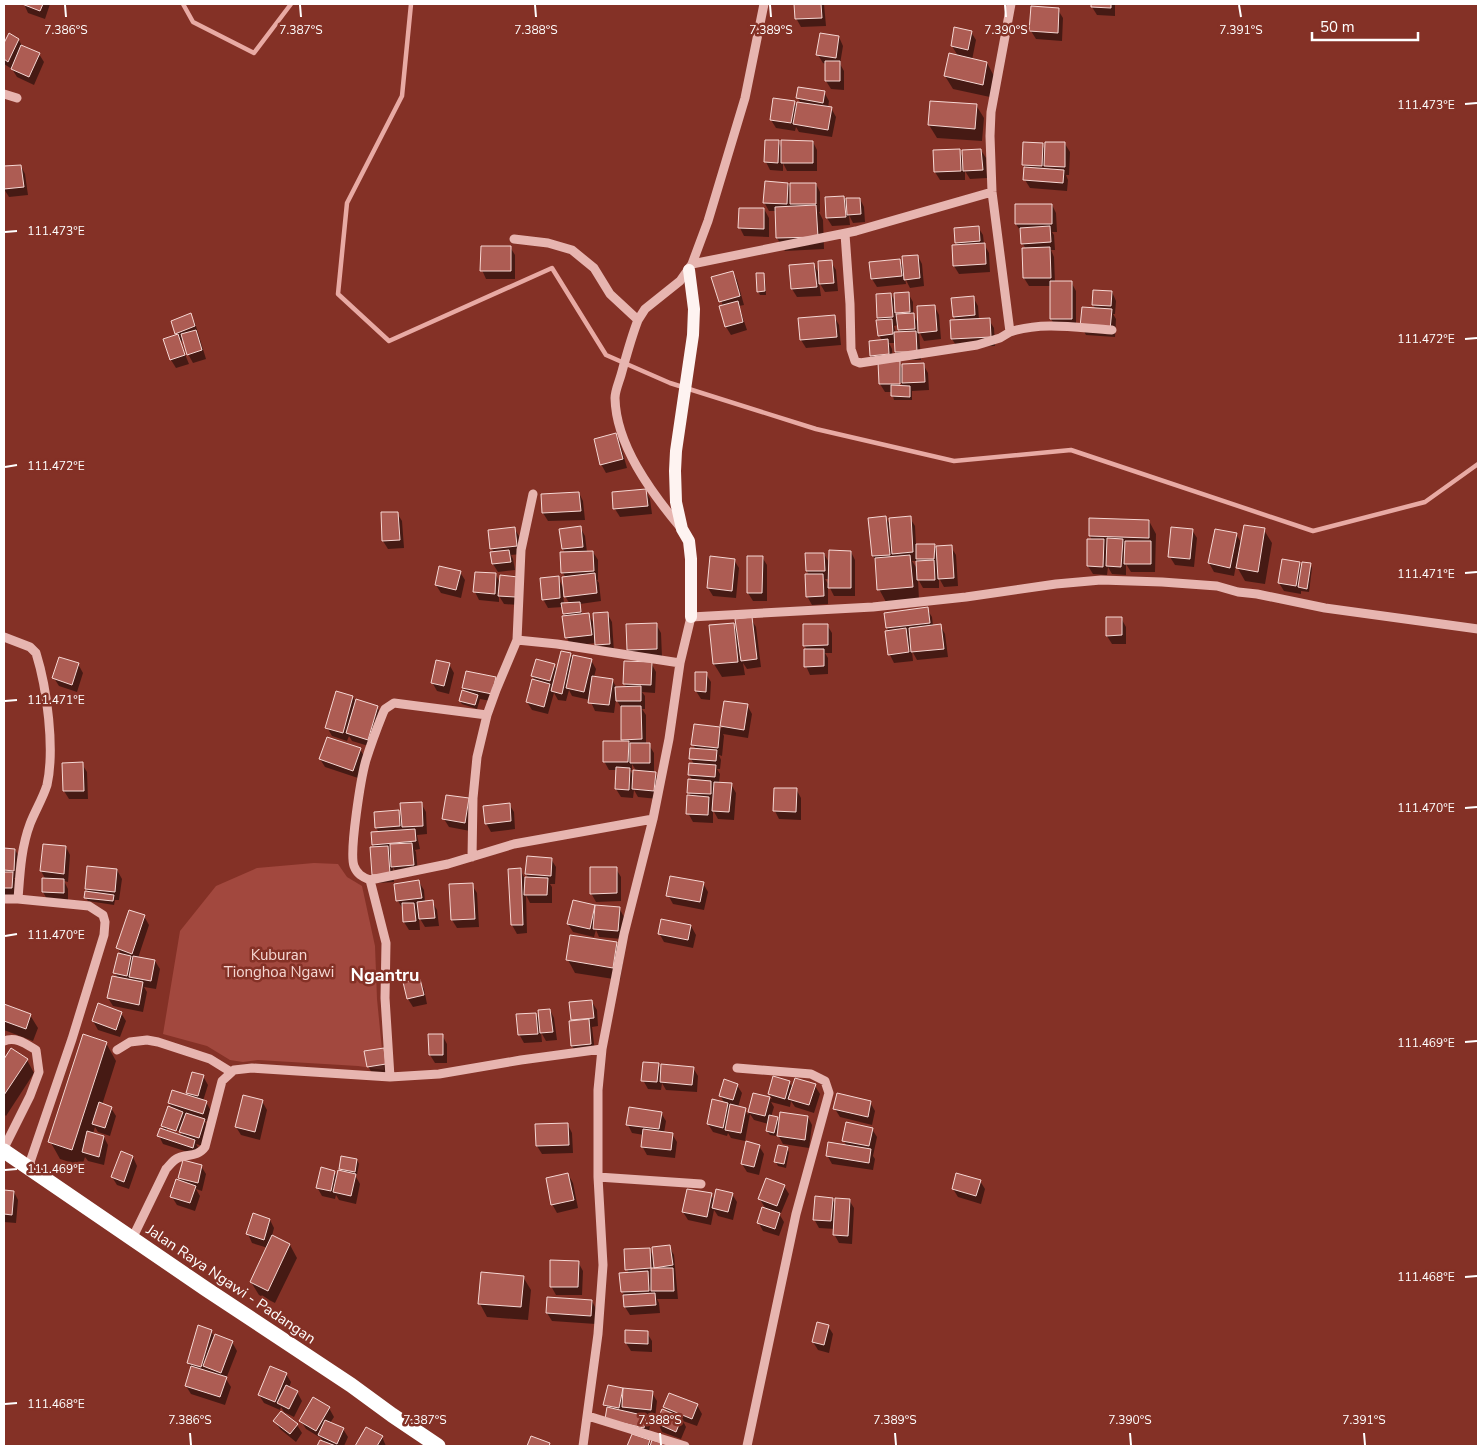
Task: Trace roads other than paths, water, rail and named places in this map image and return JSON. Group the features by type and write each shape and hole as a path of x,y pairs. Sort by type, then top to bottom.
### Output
{"highway":[{"name":"Jalan Raya Ngawi - Padangan","path":"4,1149 28,1168 351,1384 438,1446"}],"main road":[{"path":"690,267 694,310 693,335 676,451 676,502 682,529 689,541 691,559 691,617"}],"street":[{"path":"682,529 660,502 629,451 617,416 615,396 638,320 645,309 674,288 690,267 708,221 745,98 764,4"},
{"path":"1010,332 992,192 990,112 1011,4"},
{"path":"4,94 17,98"},
{"path":"690,267 845,234 992,192"},
{"path":"845,234 851,349 855,361 860,363 977,345 1000,338 1010,332 1033,326 1112,330"},
{"path":"514,239 548,243 572,250 594,268 610,294 638,320"},
{"path":"472,857 472,798 477,757 487,715 517,640 521,550 532,494"},
{"path":"583,1446 598,1334 603,1265 598,1177 598,1090 602,1049 624,934 653,819 669,739 680,663 691,617 865,607 966,597 1056,584 1110,581 1217,586 1238,592 1288,599 1325,608 1478,629"},
{"path":"4,637 30,647 36,653 48,710 49,765 46,786 30,824 23,850 18,899"},
{"path":"517,640 557,644 680,663"},
{"path":"487,715 394,703 385,709 366,761 352,846 353,864 362,877 370,880 448,864 514,844 653,819"},
{"path":"370,880 386,942 385,998 390,1078"},
{"path":"4,899 89,906 103,914 105,922 104,935 72,1039 28,1168"},
{"path":"4,1041 10,1038 23,1042 36,1050 39,1072 30,1096 4,1149"},
{"path":"117,1050 130,1042 147,1040 158,1042 210,1059 231,1072"},
{"path":"132,1239 166,1169 174,1160 181,1156 202,1151 222,1081 231,1072 252,1068 390,1078 439,1074 602,1049"},
{"path":"737,1068 811,1074 825,1081 829,1093 796,1214 747,1446"},
{"path":"598,1177 701,1184"},
{"path":"588,1416 685,1446"}],"waterway":[{"path":"183,4 193,22 254,53 291,4"},
{"path":"411,4 402,96 347,203 338,294 389,341 552,268 606,355 670,383 816,429 954,461 1071,450 1313,531 1425,502 1478,464"}],"district":[{"name":"Ngantru","path":"385,975"}],"park label":[{"name":"Kuburan Tionghoa Ngawi","path":"279,964"}]}
